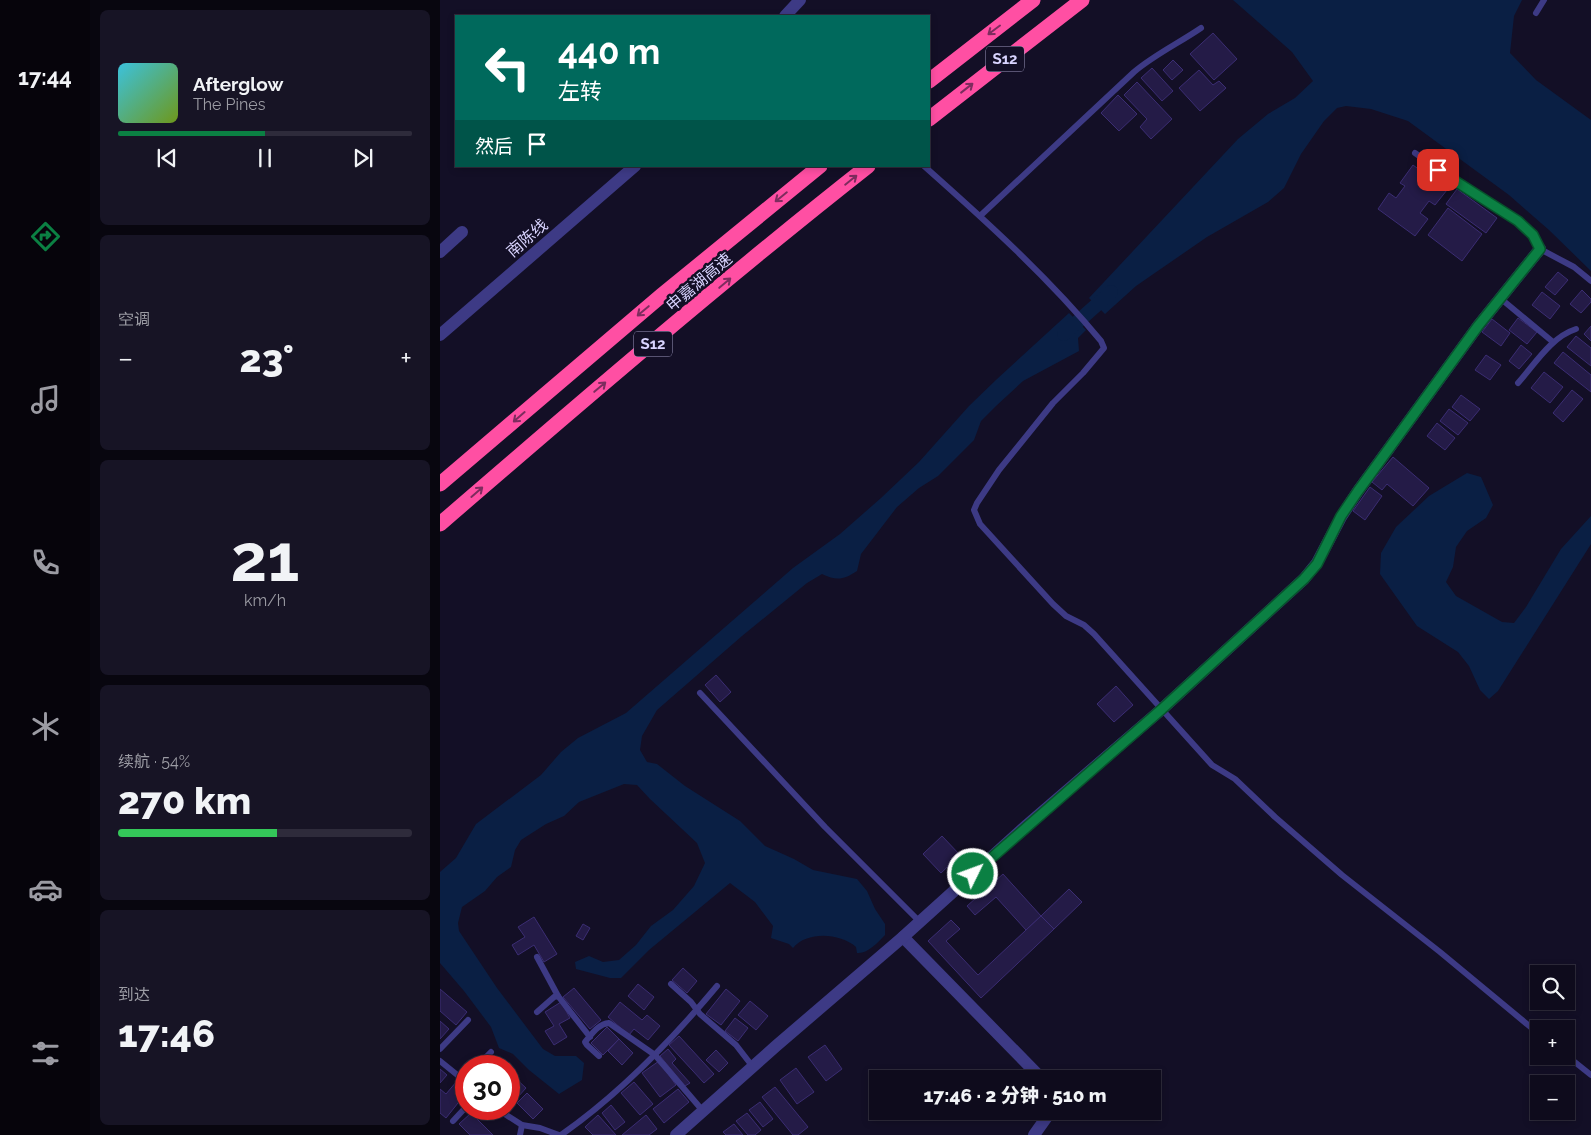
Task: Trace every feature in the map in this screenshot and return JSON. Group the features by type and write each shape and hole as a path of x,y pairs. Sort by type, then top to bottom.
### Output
{"highway":[{"name":"S12","path":"930,80 1033,0"},
{"name":"S12","path":"930,117 1082,0"},
{"name":"申嘉湖高速","path":"440,484 654,302 819,167"},
{"name":"申嘉湖高速","path":"440,524 774,242 867,167"}],"street":[{"path":"786,15 800,0"},
{"name":"南陈线","path":"440,334 634,167"},
{"path":"440,252 462,232"},
{"path":"676,1135 752,1066 903,937 1027,825 1162,709 1304,579 1317,564 1341,516 1358,491 1478,326 1540,249"},
{"path":"903,937 1033,1070"},
{"path":"1034,1135 1045,1120"}],"lane":[{"path":"1536,13 1544,0"},
{"path":"980,216 1134,72 1146,62 1201,28"},
{"path":"1415,153 1450,178 1518,221 1533,235 1540,249 1574,266 1591,281"},
{"path":"925,167 980,216 1072,308 1092,330 1104,348 1053,402 999,470 974,510 980,524 1053,604 1066,616 1084,625 1094,634 1212,765 1235,779 1274,817 1530,1027"},
{"path":"1500,298 1553,342"},
{"path":"1518,383 1553,342 1566,332 1576,329"},
{"path":"700,693 825,827 920,922"},
{"path":"537,957 558,996 590,1036"},
{"path":"671,984 691,1002 700,1014 736,1045 752,1066"},
{"path":"514,1120 522,1125 540,1128 560,1135 604,1103 655,1054 717,986"},
{"path":"537,1012 554,997 558,996"},
{"path":"440,1049 468,1020"},
{"path":"599,1056 585,1042 598,1028 609,1023 655,1054 703,1111"},
{"path":"488,1055 491,1052"},
{"path":"440,1061 455,1072"},
{"path":"1575,1062 1591,1075"},
{"path":"520,1135 522,1125"}],"water":[{"path":"1233,0 1522,0 1514,16 1510,53 1536,80 1591,120 1591,271 1549,230 1509,195 1408,121 1371,109 1346,106 1337,108 1324,121 1301,154 1284,188 1268,202 1207,237 1136,286 1105,314 1089,298 1238,139 1268,114 1295,98 1313,81 1292,52"},
{"path":"1069,313 1086,330 1078,338 1079,351 1023,381 981,421 974,440 938,476 919,488 897,507 861,554 857,571 840,578 832,578 822,574 807,583 742,636 657,710 642,736 640,750 647,762 657,764 685,786 740,821 765,846 813,870 857,879 867,891 875,909 885,924 885,935 872,947 861,953 857,953 856,947 849,942 824,936 806,939 793,948 789,944 771,938 773,926 755,902 730,883 649,950 621,978 610,978 576,969 575,962 589,956 603,962 619,960 636,945 651,926 673,910 694,886 705,863 697,843 637,785 624,784 579,802 564,816 546,824 521,840 515,850 511,867 497,877 485,891 462,907 458,923 459,931 497,988 543,1049 555,1056 576,1056 584,1063 582,1080 559,1094 520,1061 520,1055 514,1055 499,1048 491,1027 440,963 440,872 456,858 476,824 541,775 561,752 578,738 626,713 793,568 840,534 881,498 919,462 969,406"},
{"path":"1467,473 1481,477 1493,505 1486,518 1467,531 1456,547 1453,567 1446,582 1456,596 1502,622 1514,623 1526,607 1561,549 1591,516 1591,544 1498,691 1489,699 1480,690 1469,666 1458,652 1417,626 1380,574 1381,553 1396,527 1429,496"}],"building":[{"path":"1213,33 1237,59 1214,80 1190,54"},
{"path":"1173,60 1183,70 1172,80 1163,70"},
{"path":"1152,68 1173,91 1162,101 1141,78"},
{"path":"1199,70 1213,85 1219,81 1226,88 1200,111 1179,88"},
{"path":"1137,82 1172,119 1151,139 1140,127 1147,119 1124,95"},
{"path":"1118,95 1137,114 1119,131 1101,113"},
{"path":"1413,165 1447,190 1435,205 1429,201 1420,213 1428,219 1415,236 1378,209 1389,193 1396,198 1405,186 1400,183"},
{"path":"1457,189 1497,218 1486,233 1446,204"},
{"path":"1448,208 1482,234 1462,261 1428,235"},
{"path":"1558,272 1568,280 1555,295 1545,287"},
{"path":"1582,290 1591,299 1591,302 1581,313 1570,304"},
{"path":"1542,292 1560,306 1550,319 1532,305"},
{"path":"1518,318 1537,332 1527,344 1509,330"},
{"path":"1492,319 1510,333 1501,346 1482,332"},
{"path":"1591,326 1591,341 1584,334"},
{"path":"1576,336 1591,348 1591,366 1567,347"},
{"path":"1521,345 1532,354 1519,369 1509,361"},
{"path":"1563,352 1591,375 1591,392 1554,363"},
{"path":"1486,355 1501,365 1490,380 1475,370"},
{"path":"1544,372 1563,387 1550,403 1531,388"},
{"path":"1572,390 1583,399 1563,422 1553,413"},
{"path":"1461,395 1480,409 1470,421 1452,407"},
{"path":"1449,409 1468,423 1458,435 1440,421"},
{"path":"1437,423 1455,438 1445,450 1427,436"},
{"path":"1393,457 1429,488 1413,506 1387,484 1382,490 1372,482"},
{"path":"1370,487 1382,496 1365,520 1353,511"},
{"path":"716,675 731,692 720,702 705,685"},
{"path":"1116,686 1133,705 1114,722 1097,704"},
{"path":"942,836 960,855 941,873 923,854"},
{"path":"1003,874 1041,916 1026,930 996,897 975,915 967,906"},
{"path":"1069,889 1082,902 1054,929 1041,916"},
{"path":"1041,916 1054,929 981,998 928,941 951,920 960,929 946,941 978,975"},
{"path":"534,917 557,954 544,962 534,945 518,955 512,945 525,937 518,927"},
{"path":"583,924 590,928 583,940 576,936"},
{"path":"683,968 697,981 687,993 672,980"},
{"path":"638,984 654,997 644,1010 628,996"},
{"path":"574,988 601,1020 590,1029 563,997"},
{"path":"440,989 467,1012 456,1025 440,1011"},
{"path":"726,989 740,1001 721,1025 706,1014"},
{"path":"750,1001 768,1016 756,1030 738,1015"},
{"path":"561,1002 570,1018 559,1024 567,1037 554,1045 545,1031 554,1026 545,1012"},
{"path":"620,1002 642,1020 647,1015 660,1026 648,1040 634,1029 629,1035 608,1017"},
{"path":"735,1018 748,1028 738,1041 725,1031"},
{"path":"440,1021 449,1029 440,1039"},
{"path":"607,1027 619,1039 603,1055 591,1043"},
{"path":"679,1036 714,1074 704,1083 669,1045"},
{"path":"619,1039 633,1053 622,1065 608,1051"},
{"path":"825,1045 842,1069 826,1081 808,1057"},
{"path":"668,1049 676,1059 672,1063 690,1083 685,1086 660,1056"},
{"path":"716,1050 728,1063 719,1072 706,1060"},
{"path":"659,1061 676,1085 660,1097 642,1073"},
{"path":"796,1068 814,1092 797,1104 780,1080"},
{"path":"440,1069 447,1075 440,1083"},
{"path":"520,1082 526,1088 520,1095"},
{"path":"634,1082 653,1104 640,1115 621,1093"},
{"path":"455,1083 455,1107 446,1118 440,1113 440,1089 446,1094"},
{"path":"775,1087 808,1127 798,1135 793,1135 762,1097"},
{"path":"678,1089 689,1102 664,1123 653,1109"},
{"path":"527,1093 543,1109 533,1119 520,1106 520,1100"},
{"path":"760,1102 773,1119 763,1127 749,1110"},
{"path":"611,1105 625,1122 615,1130 602,1113"},
{"path":"747,1113 761,1130 755,1135 748,1135 736,1121"},
{"path":"598,1115 616,1135 593,1135 585,1127"},
{"path":"646,1115 657,1129 649,1135 622,1135"},
{"path":"463,1120 478,1120 493,1135 470,1135 459,1124"},
{"path":"734,1124 743,1135 726,1135 723,1132"}],"waterway":[{"path":"1064,334 1111,292"}],"route":[{"path":"973,874 1162,709 1304,579 1317,564 1341,516 1358,491 1478,326 1540,249 1533,235 1518,221 1438,170"}]}
